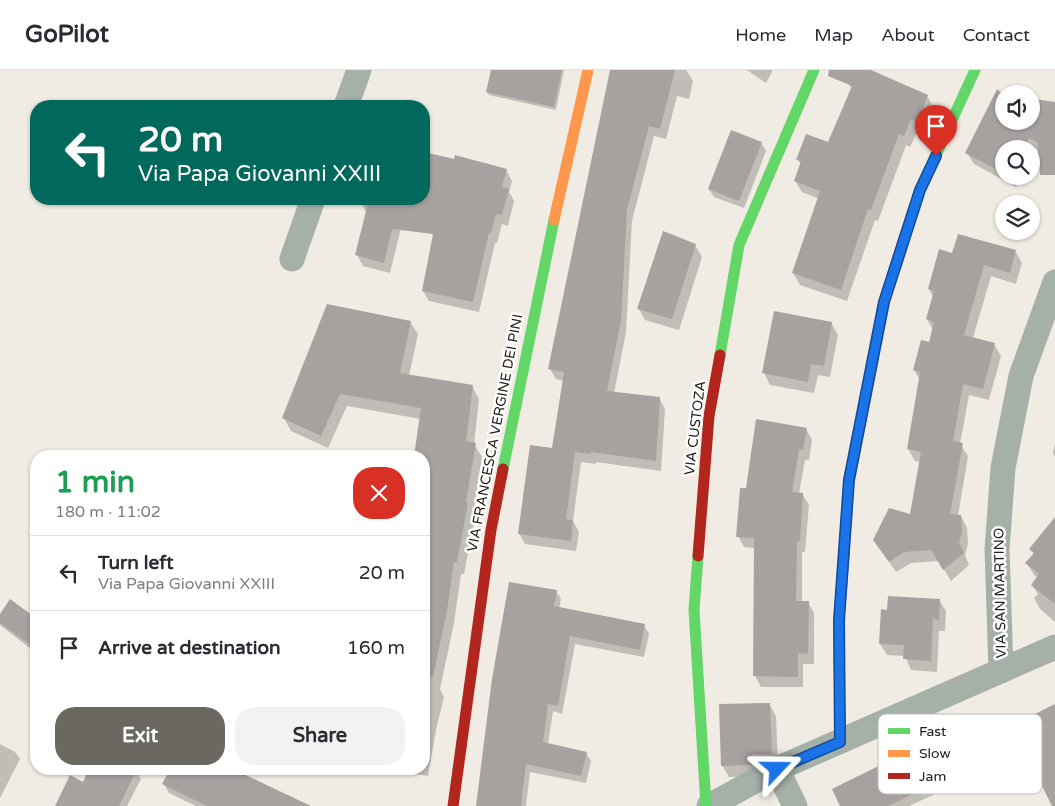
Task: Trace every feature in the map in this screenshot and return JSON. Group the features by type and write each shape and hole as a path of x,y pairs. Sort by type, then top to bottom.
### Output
{"street":[{"path":"348,100 359,70"},
{"name":"VIA FRANCESCA VERGINE DEI PINI","path":"453,806 491,530 542,272 588,70"},
{"name":"VIA CUSTOZA","path":"708,806 694,610 709,416 739,245 814,70"},
{"path":"840,742 839,620 849,480 884,302 920,190 975,70"},
{"path":"292,259 311,205"},
{"name":"VIA SAN MARTINO","path":"1001,671 997,549 1003,468 1021,376 1055,282"},
{"name":"VIA SAN MARTINO","path":"903,714 1055,648"},
{"name":"VIA SAN MARTINO","path":"708,806 777,769 878,725"},
{"path":"777,769 795,806"}],"building":[{"path":"491,70 562,70 554,107 486,92"},
{"path":"610,70 675,70 660,129 649,126 627,210 621,321 607,391 660,397 656,461 591,452 591,454 575,452 566,519 573,520 571,541 518,534 530,445 552,448 564,372 548,369"},
{"path":"829,70 871,70 928,95 917,122 911,119 904,136 899,134 871,210 868,209 841,290 792,273 820,191 794,181 801,161 796,160 806,134 828,142 852,86 828,76"},
{"path":"995,93 995,130 1040,130 1040,100 1055,102 1055,175 1040,175 1040,140 1029,138 1028,140 995,140 995,168 965,153"},
{"path":"731,130 762,142 739,201 708,189"},
{"path":"430,153 454,159 455,155 507,169 502,187 509,189 502,215 496,214 491,233 489,233 473,302 422,291 433,234 392,229 384,263 355,255 368,205 430,205"},
{"path":"663,231 696,244 672,319 637,309"},
{"path":"958,234 1016,250 1010,273 984,265 964,335 995,343 983,389 963,384 953,441 963,443 950,514 961,515 962,532 959,542 964,553 943,570 931,550 904,552 889,562 873,540 889,508 910,514 921,452 907,449 920,372 913,370 921,340 929,342 934,322 926,319 934,291 928,289 939,249 952,253"},
{"path":"327,304 411,321 400,373 473,385 466,441 476,443 466,502 468,503 457,562 454,562 447,610 433,677 430,677 430,450 415,450 421,408 340,394 321,436 282,418"},
{"path":"774,311 832,322 824,366 811,364 808,382 762,373"},
{"path":"756,419 807,428 803,450 799,449 792,492 803,493 800,541 797,541 796,601 809,601 808,654 798,653 798,677 753,676 754,538 736,537 740,488 746,488"},
{"path":"1055,517 1055,604 1031,585 1039,574 1025,563 1034,553 1029,549"},
{"path":"509,582 557,590 554,606 645,624 640,650 570,636 558,706 548,704 543,742 587,752 581,776 526,764 521,806 476,806 492,679"},
{"path":"888,596 940,599 939,620 933,619 931,661 903,659 904,645 879,644 881,609 887,610"},
{"path":"10,599 30,614 30,645 0,623 0,614"},
{"path":"770,703 772,754 752,754 752,765 721,766 719,704"},
{"path":"1055,704 1055,806 1052,806 1042,786 1042,714 1035,714"},
{"path":"878,766 878,794 913,794 888,806 840,806 832,789"},
{"path":"70,775 83,782 86,775 134,775 119,806 55,806"},
{"path":"167,775 246,775 311,806 207,806 162,784"}],"traffic: fast":[{"path":"720,355 739,245 814,70"},
{"path":"905,236 920,190 975,70"},
{"path":"503,469 554,220"},
{"path":"698,556 694,610 706,806"}],"traffic: slow":[{"path":"554,220 588,70"},
{"path":"844,554 849,481 884,302 905,236"}],"traffic: jam":[{"path":"698,556 709,416 720,355"},
{"path":"453,806 491,530 503,469"},
{"path":"840,742 839,620 844,554"}],"route":[{"path":"777,769 840,742 839,620 849,480 884,302 920,190 936,156"}]}
